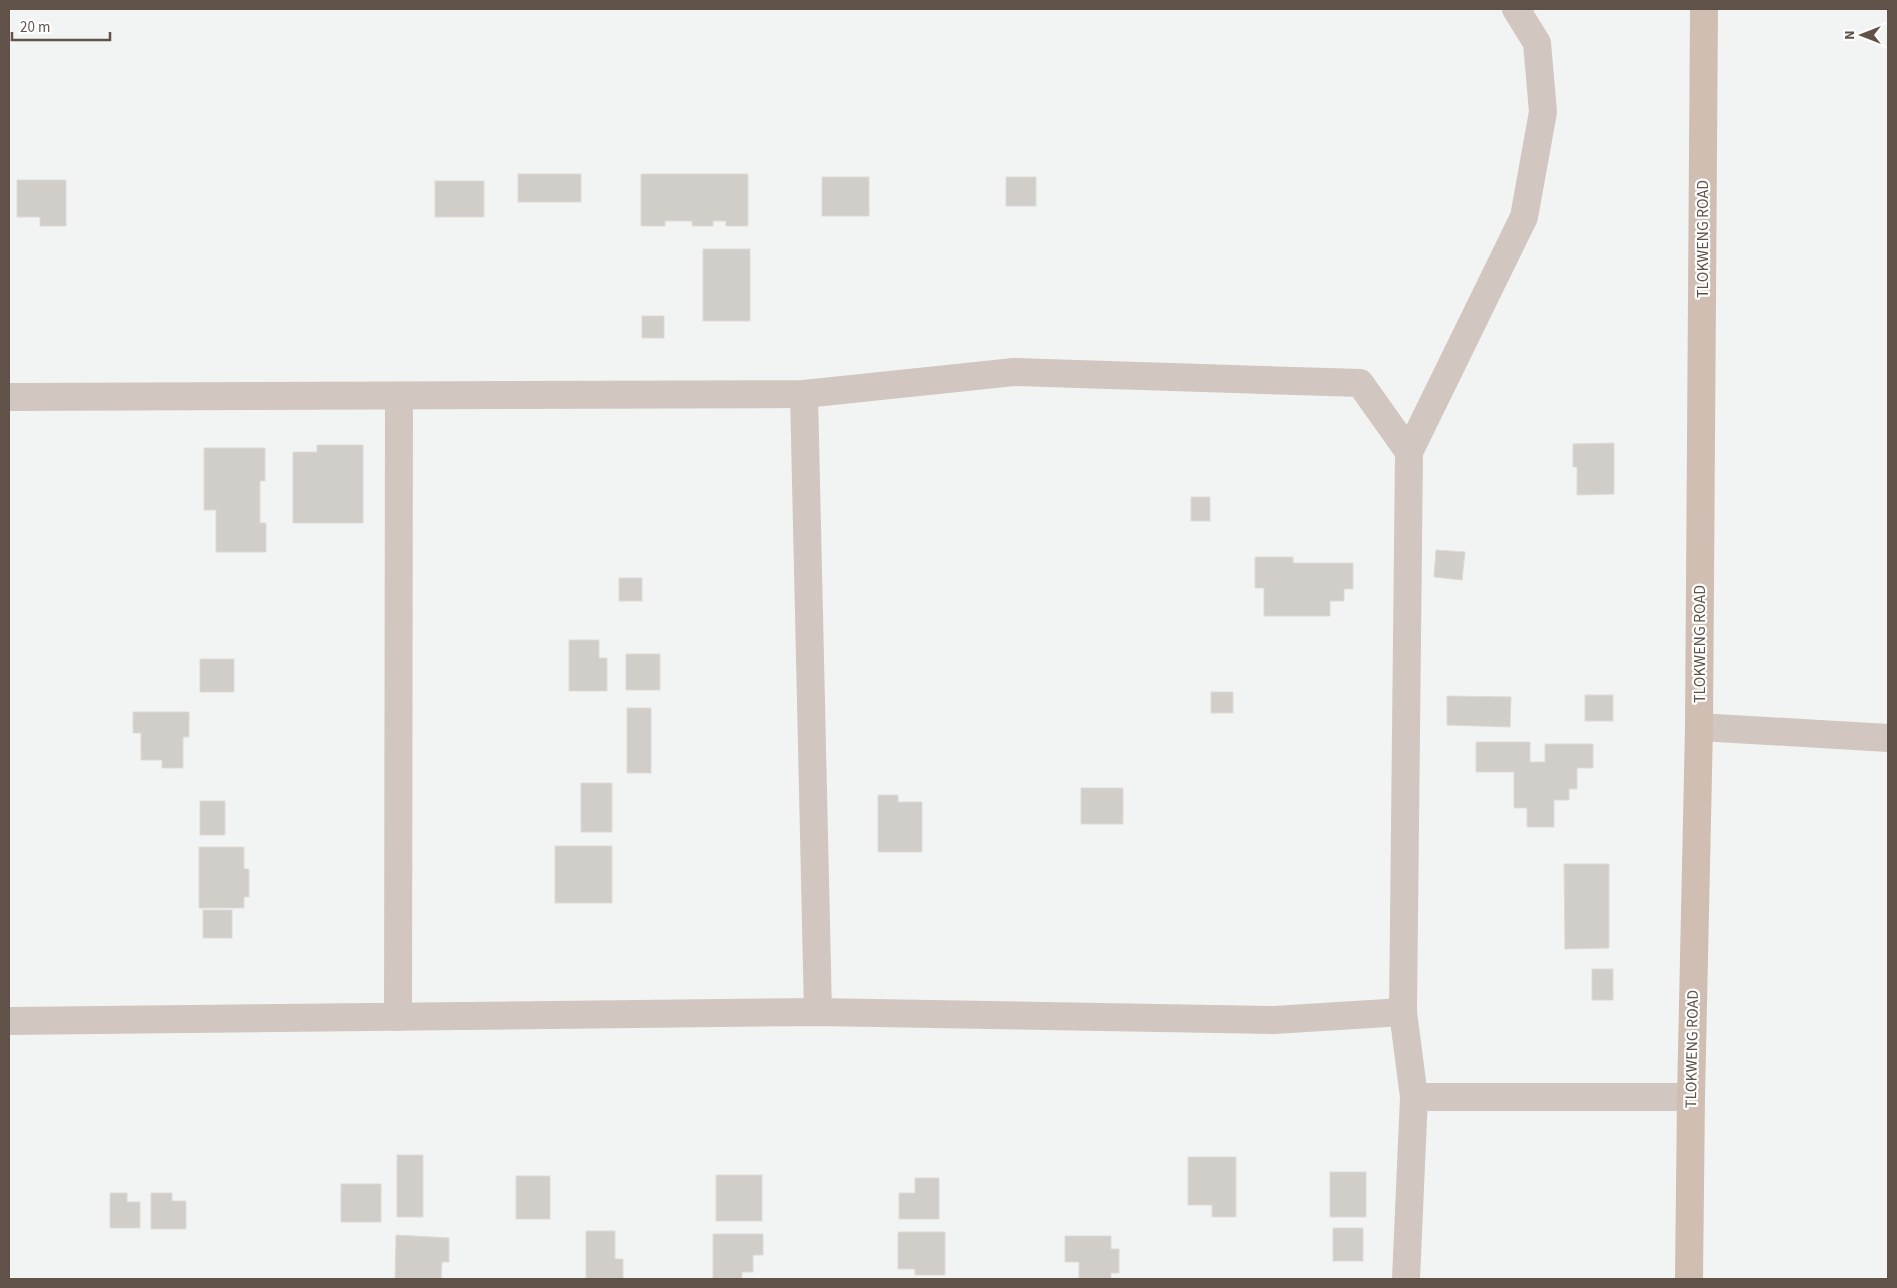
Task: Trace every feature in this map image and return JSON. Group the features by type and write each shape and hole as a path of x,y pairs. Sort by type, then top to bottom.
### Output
{"main road":[{"name":"TLOKWENG ROAD","path":"1689,1279 1691,1097 1700,727 1704,9"}],"street":[{"path":"1406,1279 1414,1097 1403,1012 1409,452 1524,217 1543,112 1537,43 1516,9"},
{"path":"9,397 804,394 1014,372 1360,383 1409,452"},
{"path":"804,394 818,1012"},
{"path":"398,1017 399,397"},
{"path":"1700,727 1888,738"},
{"path":"9,1021 818,1012 1274,1020 1403,1012"},
{"path":"1414,1097 1691,1097"}],"building":[{"path":"518,174 581,174 581,202 518,202"},
{"path":"641,174 748,174 748,226 726,226 726,221 713,221 713,226 692,226 692,221 665,221 665,226 641,226"},
{"path":"822,177 869,177 869,216 822,216"},
{"path":"1006,177 1036,177 1036,206 1006,206"},
{"path":"17,180 66,180 66,226 40,226 40,217 17,217"},
{"path":"435,181 484,181 484,217 435,217"},
{"path":"703,249 750,249 750,321 703,321"},
{"path":"642,316 664,316 664,338 642,338"},
{"path":"1614,443 1614,494 1577,495 1577,467 1573,467 1573,444"},
{"path":"317,445 363,445 363,523 293,523 293,452 317,452"},
{"path":"204,448 265,448 265,481 260,481 260,523 266,523 266,552 216,552 216,510 204,510"},
{"path":"1191,497 1210,497 1210,521 1191,521"},
{"path":"1436,550 1465,552 1462,580 1434,577"},
{"path":"1255,557 1293,557 1293,563 1353,563 1353,589 1344,589 1344,601 1330,601 1330,616 1264,616 1264,588 1255,588"},
{"path":"619,578 642,578 642,601 619,601"},
{"path":"569,640 599,640 599,658 607,658 607,691 569,691"},
{"path":"626,654 660,654 660,690 626,690"},
{"path":"200,659 234,659 234,692 200,692"},
{"path":"1211,692 1233,692 1233,713 1211,713"},
{"path":"1585,695 1613,695 1613,721 1585,721"},
{"path":"1447,696 1511,697 1510,727 1447,725"},
{"path":"627,708 651,708 651,773 627,773"},
{"path":"133,712 189,712 189,737 183,737 183,768 162,768 162,760 141,760 141,733 133,733"},
{"path":"1476,742 1530,742 1530,762 1545,762 1545,744 1593,744 1593,768 1577,768 1577,789 1569,789 1569,800 1554,800 1554,827 1527,827 1527,808 1514,808 1514,772 1476,772"},
{"path":"581,783 612,783 612,832 581,832"},
{"path":"1081,788 1123,788 1123,824 1081,824"},
{"path":"878,795 898,795 898,802 922,802 922,852 878,852"},
{"path":"200,801 225,801 225,835 200,835"},
{"path":"555,846 612,846 612,903 555,903"},
{"path":"199,847 244,847 244,869 249,869 249,897 244,897 244,908 199,908"},
{"path":"1564,864 1609,864 1609,948 1565,949"},
{"path":"203,910 232,910 232,938 203,938"},
{"path":"1592,969 1613,969 1613,1000 1592,1000"},
{"path":"397,1155 423,1155 423,1217 397,1217"},
{"path":"1188,1157 1236,1157 1236,1217 1212,1217 1212,1205 1188,1205"},
{"path":"1330,1172 1366,1172 1366,1217 1330,1217"},
{"path":"716,1175 762,1175 762,1221 716,1221"},
{"path":"516,1176 550,1176 550,1219 516,1219"},
{"path":"915,1178 939,1178 939,1219 899,1219 899,1193 915,1193"},
{"path":"341,1184 381,1184 381,1222 341,1222"},
{"path":"110,1193 127,1193 127,1202 140,1202 140,1228 110,1228"},
{"path":"151,1193 172,1193 172,1201 186,1201 186,1229 151,1229"},
{"path":"1333,1228 1363,1228 1363,1261 1333,1261"},
{"path":"586,1231 615,1231 615,1259 623,1259 623,1279 586,1279"},
{"path":"898,1232 945,1232 945,1275 915,1275 915,1269 898,1269"},
{"path":"713,1234 763,1234 763,1255 753,1255 753,1272 742,1272 742,1279 713,1279"},
{"path":"396,1235 449,1238 449,1262 442,1262 441,1279 395,1279"},
{"path":"1065,1236 1111,1236 1111,1249 1119,1249 1119,1273 1111,1273 1111,1279 1079,1279 1079,1262 1065,1262"}]}
